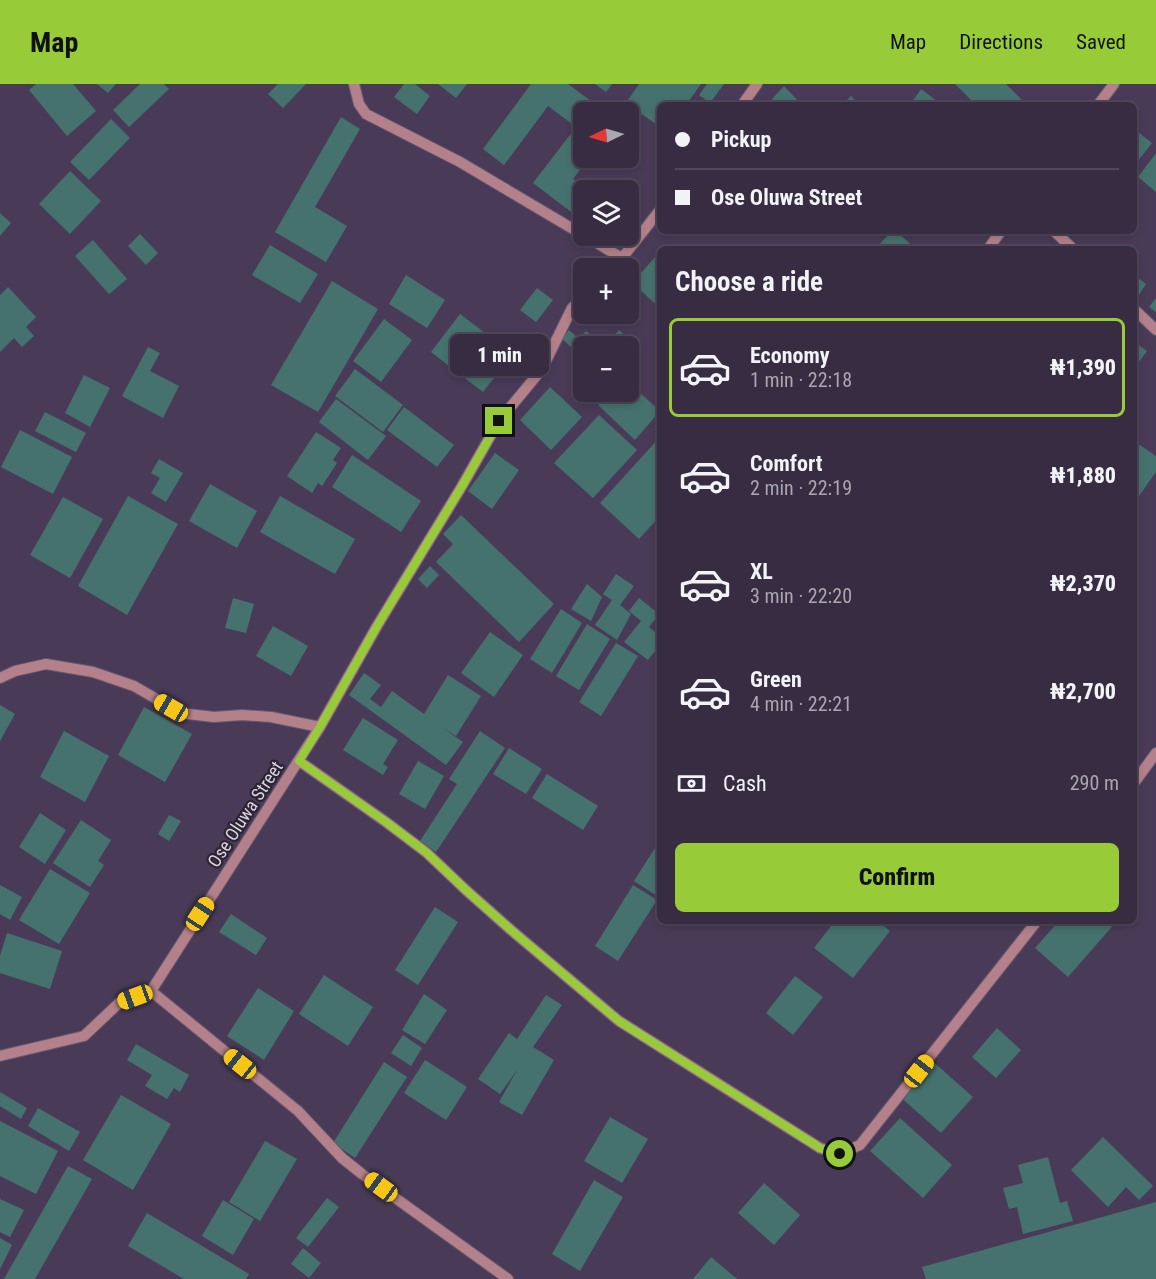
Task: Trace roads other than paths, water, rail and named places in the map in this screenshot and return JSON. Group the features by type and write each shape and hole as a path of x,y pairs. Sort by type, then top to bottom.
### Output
{"street":[{"path":"354,84 359,104 366,114 460,162 622,258 657,214"},
{"path":"744,102 757,84"},
{"path":"1100,102 1114,84"},
{"path":"1057,234 1070,246"},
{"name":"Ose Oluwa Street","path":"151,991 320,727 499,421 542,369 573,307"},
{"path":"1137,312 1156,330"},
{"path":"0,678 15,671 46,664 93,672 134,686 171,708 188,714 214,717 242,715 271,717 320,727"},
{"path":"1137,779 1156,753"},
{"path":"299,761 427,853 502,922 619,1021 820,1148 840,1154 860,1145 1035,924"},
{"path":"0,1056 84,1036 119,1003 151,991 298,1111 342,1158 508,1279"}]}
